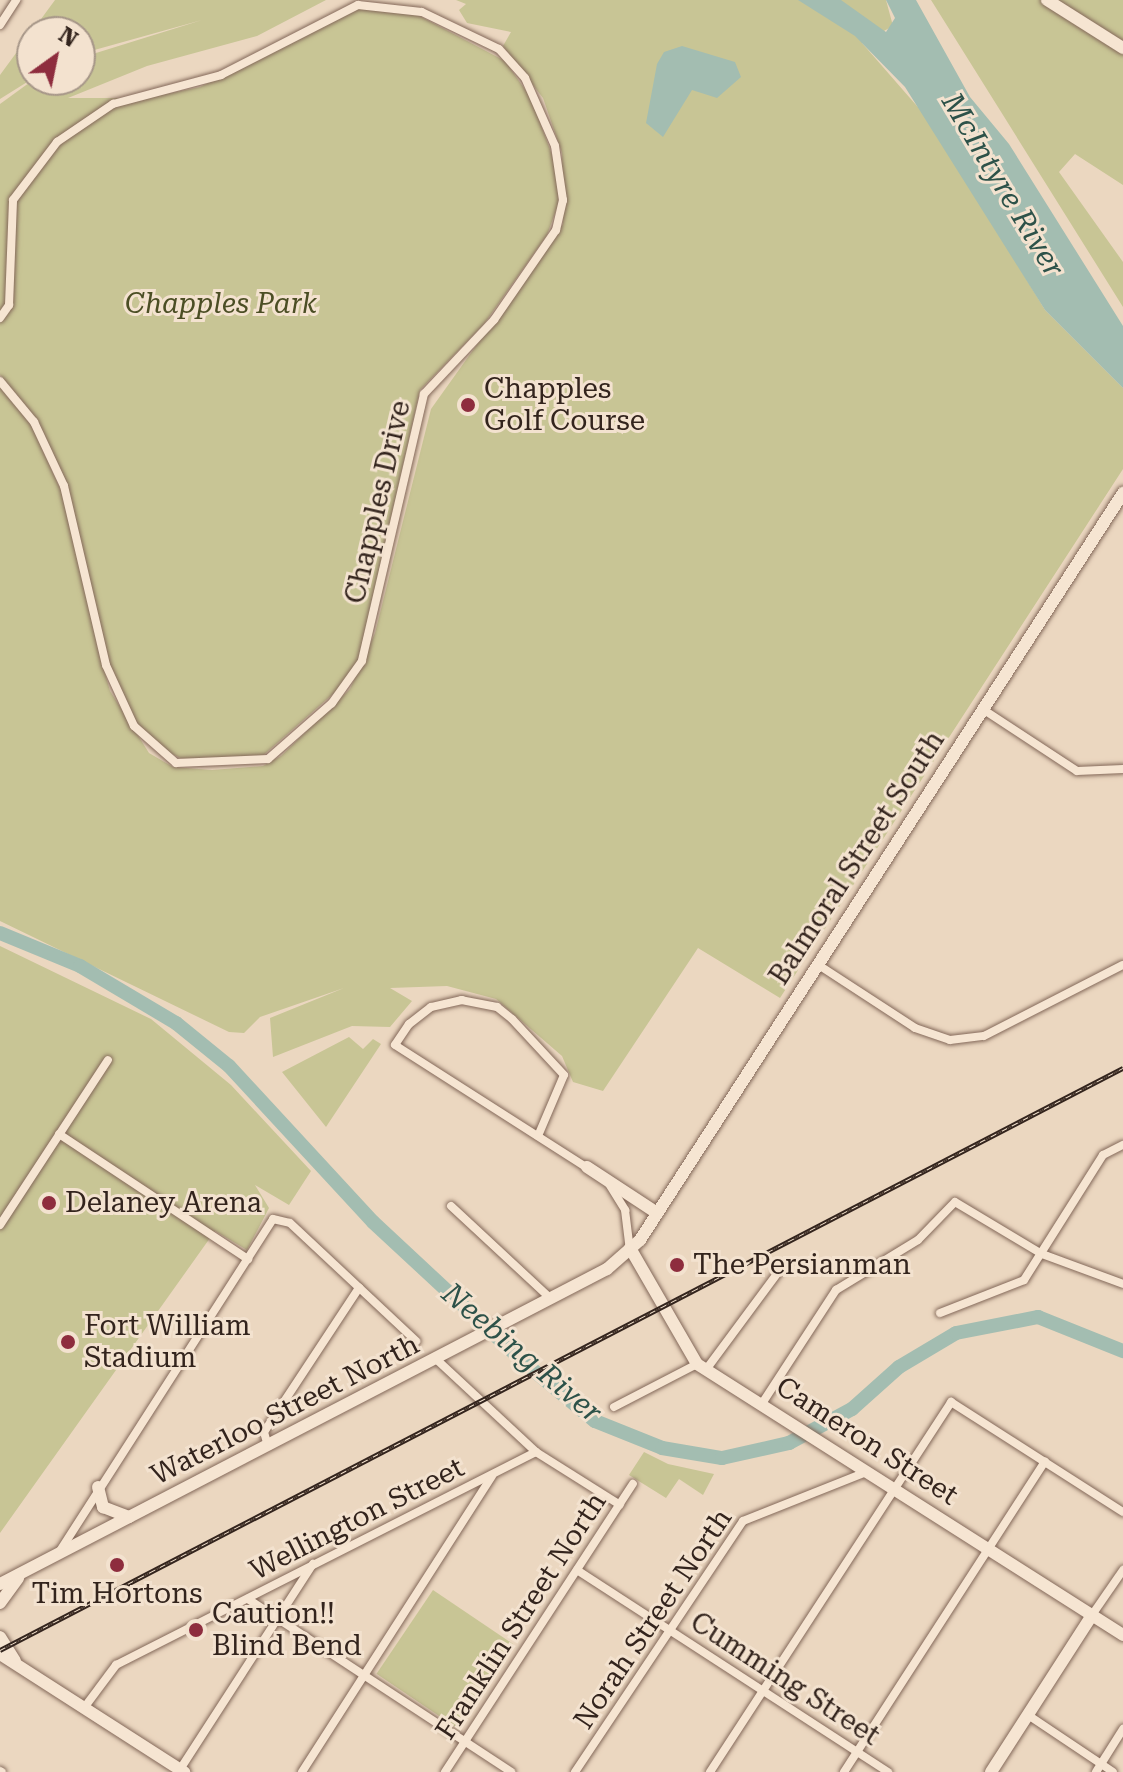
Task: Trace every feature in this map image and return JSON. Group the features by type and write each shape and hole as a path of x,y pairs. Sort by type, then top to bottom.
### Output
{"main road":[{"path":"1047,0 1123,48"},
{"name":"Balmoral Street South","path":"630,1248 657,1213 1123,493"},
{"path":"587,1167 657,1213"},
{"name":"Waterloo Street North","path":"0,1581 436,1359 550,1298 630,1248"},
{"name":"Cameron Street","path":"630,1248 702,1366 763,1402 1123,1635"},
{"path":"98,1487 103,1507 129,1517"},
{"path":"0,1603 22,1572"},
{"path":"991,1772 1092,1615"},
{"path":"0,1637 19,1667"},
{"path":"0,1654 181,1771"}],"street":[{"path":"0,25 16,0"},
{"name":"Chapples Drive","path":"0,318 9,305 13,200 57,142 113,104 221,75 358,5 422,12 499,49 525,78 555,146 563,200 556,230 494,320 424,394 362,661 332,703 268,759 176,763 134,726 106,665 64,486 27,410 0,381"},
{"path":"984,710 1077,771 1123,769"},
{"path":"817,964 915,1028 950,1040 984,1036 1123,965"},
{"path":"538,1136 564,1075 512,1019 497,1007 462,1000 431,1007 409,1024 395,1045 538,1136 587,1167 625,1210 630,1248"},
{"path":"0,1225 108,1060"},
{"path":"59,1134 248,1259"},
{"path":"940,1313 1018,1285 1042,1254 1103,1155 1123,1145"},
{"path":"763,1402 836,1290 918,1240 955,1202 1042,1254 1123,1284"},
{"path":"451,1206 550,1298"},
{"path":"58,1554 98,1487 248,1259 280,1216 416,1341"},
{"path":"614,1407 702,1366 779,1271"},
{"path":"268,1446 264,1432 359,1288"},
{"path":"436,1359 536,1452 620,1505"},
{"path":"710,1772 951,1402 1123,1512"},
{"name":"Wellington Street","path":"84,1708 116,1665 536,1452"},
{"path":"844,1772 1045,1461"},
{"name":"Norah Street North","path":"575,1772 751,1514 868,1471"},
{"path":"302,1772 492,1475"},
{"name":"Franklin Street North","path":"445,1772 633,1484"},
{"path":"181,1771 313,1564"},
{"name":"Cumming Street","path":"577,1570 888,1772"},
{"path":"1092,1615 1123,1570"},
{"path":"248,1599 276,1621 511,1772"},
{"path":"1028,1715 1098,1768 1113,1772"},
{"path":"1098,1768 1123,1729"}],"green space":[{"name":"Chapples Golf Course","path":"55,0 326,0 257,36 147,66 96,87 96,53 202,20 96,50 96,16 43,16"},
{"name":"Chapples Golf Course","path":"456,0 886,0 893,26 862,43 930,121 1045,310 1123,388 1123,469 780,998 698,948 603,1091 573,1082 562,1056 496,999 447,986 390,988 412,1001 390,1027 352,1026 273,1057 270,1018 344,988 260,1017 244,1033 229,1032 0,921 0,386 31,425 63,495 44,433 0,375 0,104 16,92 16,96 147,98 200,87 364,6 412,12 505,61 531,98 555,163 559,202 547,235 484,324 420,390 359,659 342,686 259,759 185,760 155,746 135,721 96,641 110,691 149,753 173,767 212,770 263,766 281,756 350,689 375,633 431,409 563,224 562,153 543,98 503,46 511,32 467,23 459,10 466,4"},
{"path":"931,0 1123,0 1123,185 1075,154 1059,172 1123,262 1123,307"},
{"name":"Chapples Golf Course","path":"16,53 16,89 0,99 0,75"},
{"path":"0,946 151,1019 231,1085 311,1171 289,1205 255,1185 269,1208 247,1250 215,1231 0,1533"},
{"path":"349,1037 363,1049 373,1039 381,1044 326,1127 282,1072"},
{"path":"644,1452 668,1464 714,1474 703,1495 679,1479 666,1498 629,1475"},
{"path":"433,1590 513,1644 457,1728 377,1674"}],"water":[{"name":"McIntyre River","path":"798,0 841,0 886,32 895,18 886,0 916,0 970,97 1009,144 1123,326 1123,388 1045,310 905,87 855,36"},
{"path":"682,46 735,62 741,77 717,98 692,90 663,137 646,123 657,64 664,52"}],"waterway":[{"name":"Neebing River","path":"0,933 80,966 176,1023 229,1066 373,1222 527,1365 595,1421 662,1448 722,1458 789,1443 852,1409 899,1367 956,1333 1038,1317 1123,1351"}],"railway":[{"path":"0,1650 1123,1068"}],"place":[{"name":"Chapples Golf Course","path":"468,405"},
{"name":"Delaney Arena","path":"49,1203"},
{"name":"The Persianman","path":"677,1265"},
{"name":"Fort William Stadium","path":"68,1342"},
{"name":"Tim Hortons","path":"117,1565"},
{"name":"Caution!! Blind Bend","path":"196,1630"}],"park label":[{"name":"Chapples Park","path":"221,304"}]}
